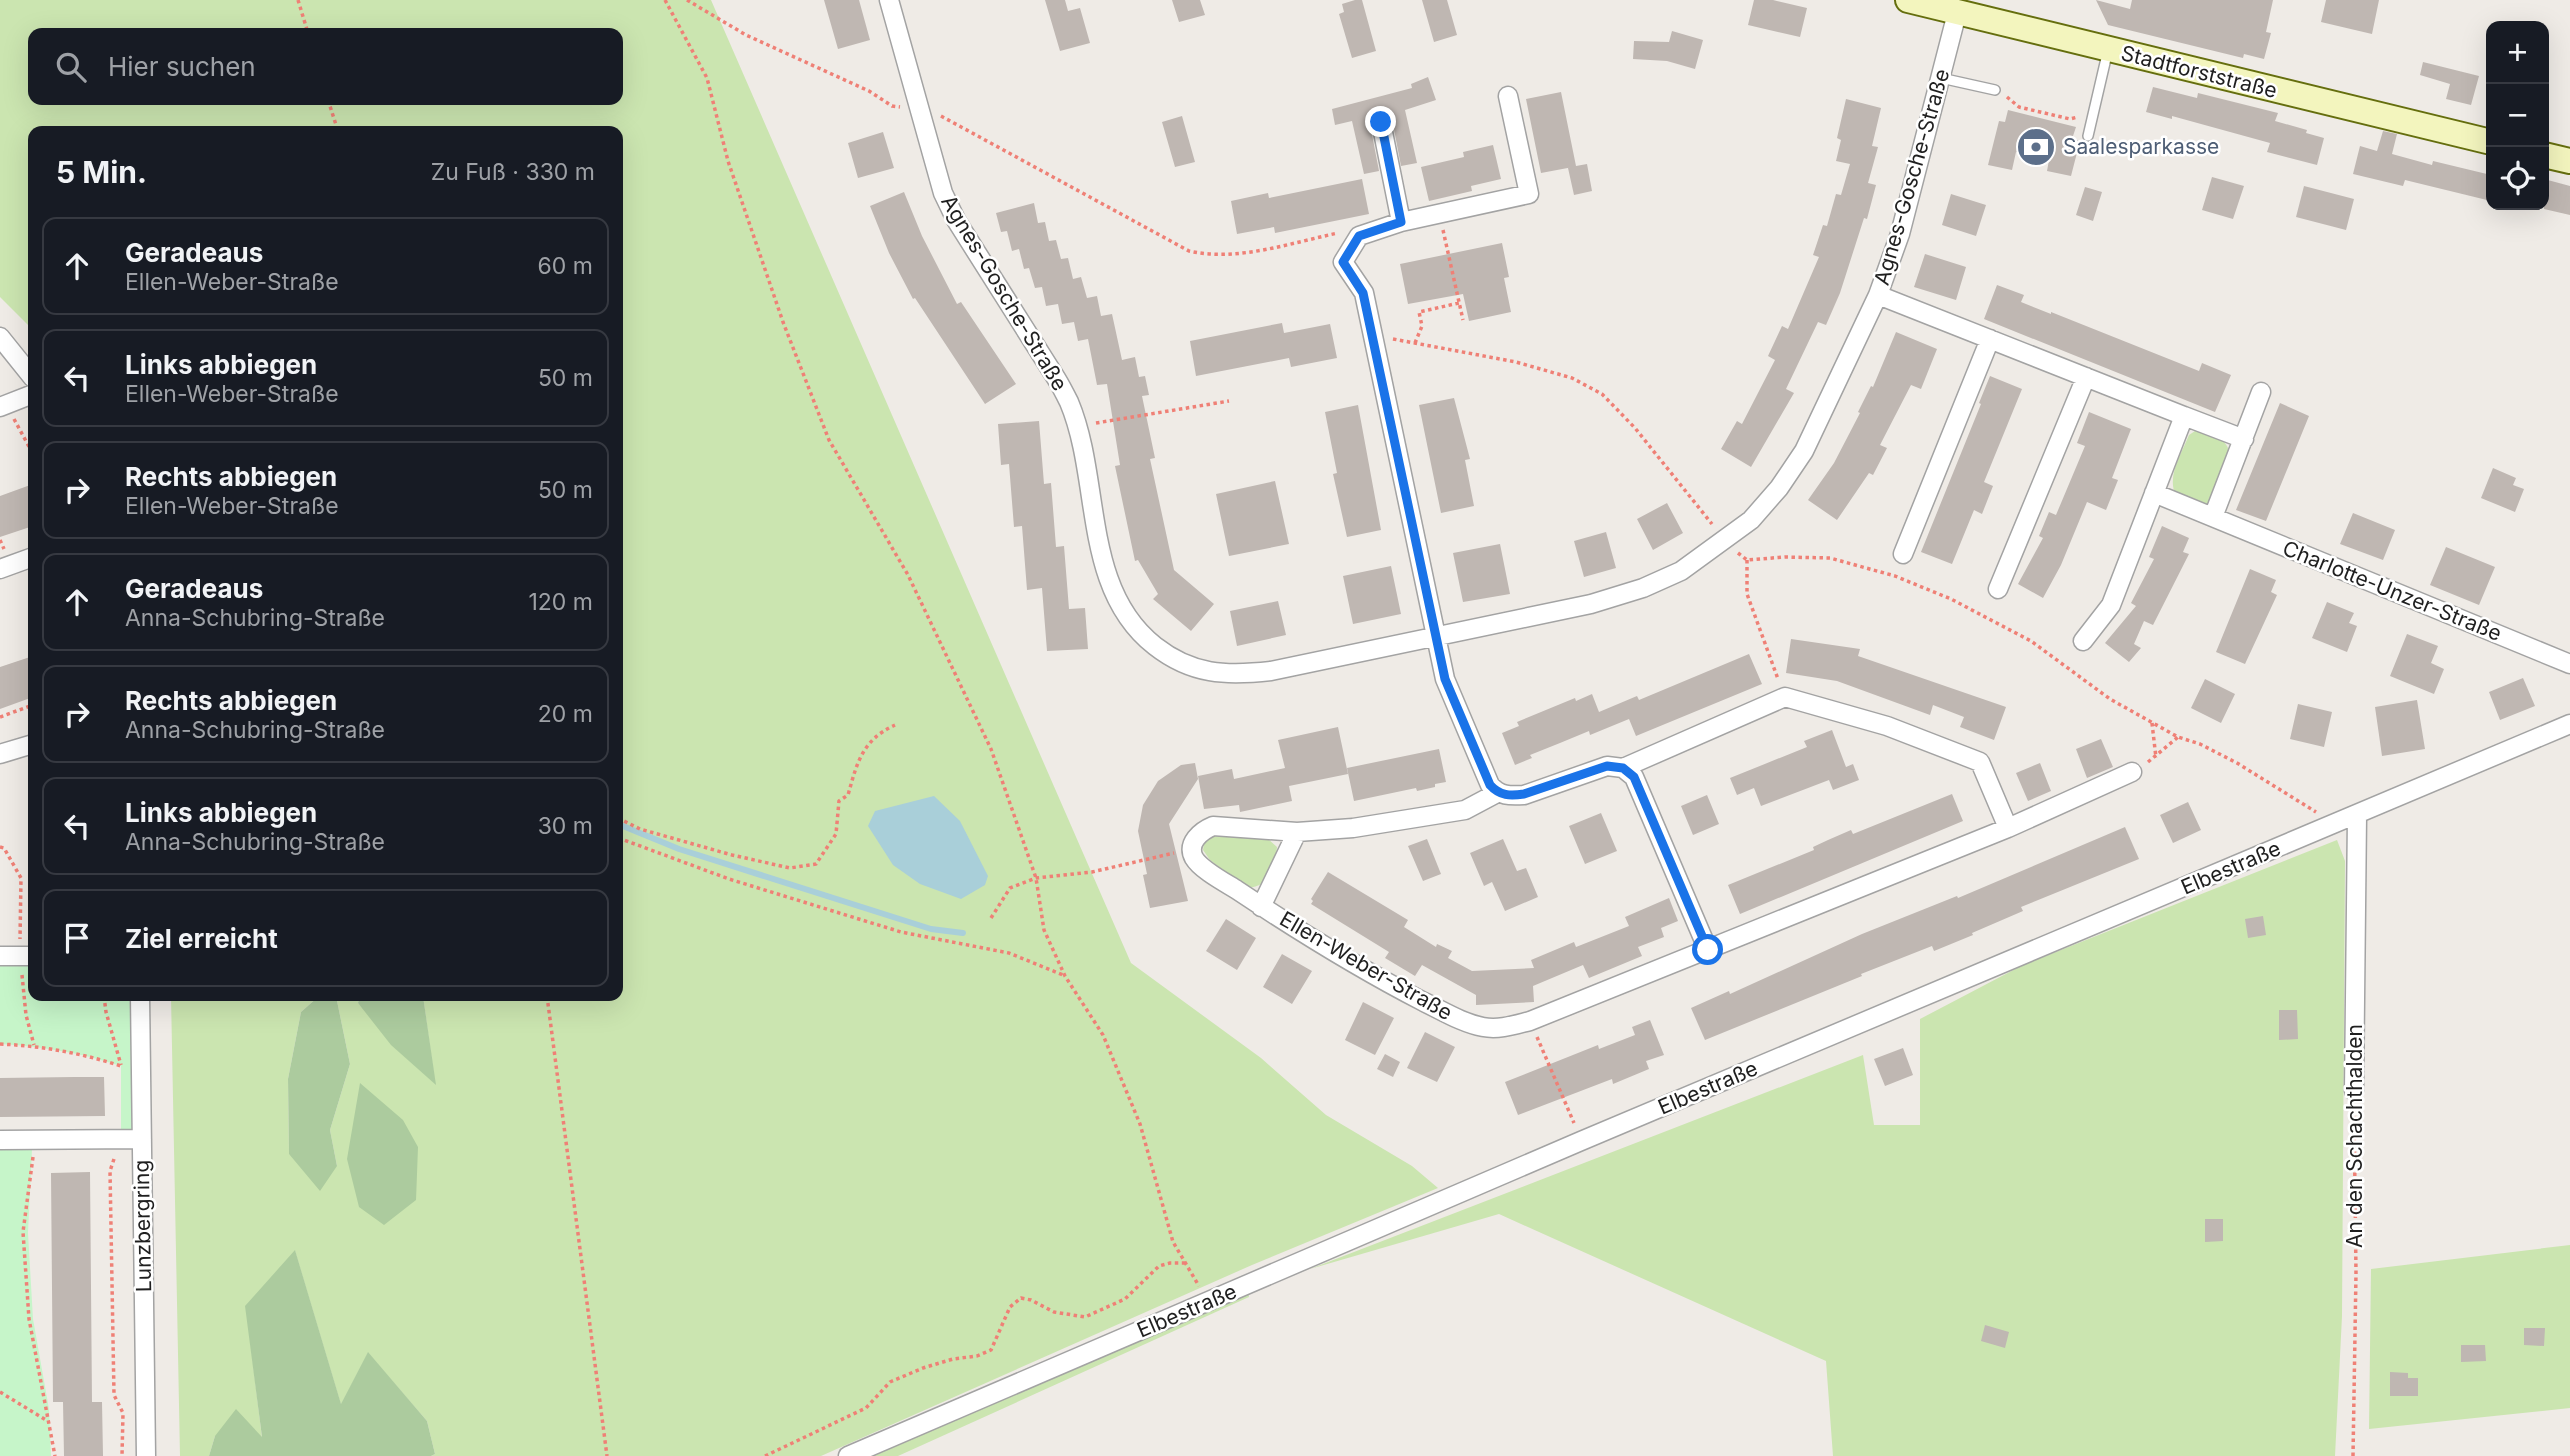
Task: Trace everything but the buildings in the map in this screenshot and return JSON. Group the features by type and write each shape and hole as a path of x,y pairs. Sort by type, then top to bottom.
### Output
{"main road":[{"name":"Stadtforststraße","path":"1908,0 2486,141"},
{"path":"2549,156 2570,161"}],"street":[{"name":"Agnes-Gosche-Straße","path":"889,0 943,193 956,220 1069,403 1105,568 1113,591 1137,629 1162,651 1199,670 1222,674 1246,674 1591,604 1643,588 1681,571 1751,520 1779,488 1804,451 1878,295 1900,234 1958,13"},
{"path":"1507,96 1529,194 1401,222 1359,236 1343,262 1363,293 1445,679 1490,785 1497,793 1510,796 1524,794 1607,766 1623,768 1785,697 1887,726 1980,762 2008,828"},
{"path":"1381,122 1401,222"},
{"path":"1878,295 2244,439"},
{"path":"0,337 28,372"},
{"path":"1903,554 1990,339"},
{"path":"1998,589 2086,377"},
{"path":"2213,517 2261,392"},
{"path":"3,406 28,396"},
{"path":"2083,641 2111,605 2184,416"},
{"name":"Charlotte-Unzer-Straße","path":"2154,493 2570,664"},
{"path":"0,569 28,559"},
{"name":"Elbestraße","path":"848,1456 1594,1136 2570,724"},
{"path":"0,754 28,746"},
{"path":"1623,768 1634,777 1708,950"},
{"name":"Ellen-Weber-Straße","path":"1192,849 1195,859 1212,874 1261,907 1393,986 1462,1021 1484,1027 1505,1027 1530,1021 2008,828 2132,772"},
{"path":"1192,849 1195,838 1213,826 1297,832 1353,828 1465,810 1497,793"},
{"name":"An den Schachthalden","path":"2354,1091 2357,816"},
{"name":"Ellen-Weber-Straße","path":"1261,907 1297,832"},
{"path":"0,956 28,956"},
{"name":"Lunzbergring","path":"140,1001 146,1456"},
{"path":"0,1140 142,1139"}],"lane":[{"path":"2088,136 2108,50"},
{"path":"1941,78 1996,90"}],"path":[{"path":"298,0 306,28"},
{"path":"665,0 707,78 728,161 783,322 829,440 908,575 981,728 1036,878 1044,930 1065,976 1103,1035 1139,1124 1173,1242 1209,1302"},
{"path":"687,0 746,35 869,90 892,106 918,108 938,114 1189,251 1208,256 1228,255 1348,231 1359,236"},
{"path":"1996,90 2019,107 2070,119 2094,113"},
{"path":"330,105 336,126"},
{"path":"2044,119 2045,113"},
{"path":"1440,213 1463,320"},
{"path":"1415,343 1422,326 1419,312 1460,303"},
{"path":"1372,335 1516,362 1572,379 1602,394 1635,428 1724,538 1747,561 1747,594 1785,697"},
{"path":"1076,426 1229,401"},
{"path":"3,406 28,446"},
{"path":"1747,561 1785,557 1830,558 1895,576 1951,599 2031,641 2110,699 2178,737 2200,744 2237,763 2336,824"},
{"path":"0,717 28,707"},
{"path":"2152,723 2156,758"},
{"path":"623,820 640,829 732,855 790,868 816,864 836,834 839,801 848,795 858,757 881,731 895,725"},
{"path":"2132,772 2156,758 2178,737"},
{"path":"623,840 729,879 901,932 1009,953 1065,976"},
{"path":"991,918 1010,888 1036,878 1092,872 1192,849"},
{"path":"105,1001 121,1066 121,1078"},
{"path":"548,1001 607,1456"},
{"path":"1530,1021 1569,1113"},
{"path":"0,1044 34,1045 95,1057 121,1066"},
{"name":"An den Schachthalden","path":"2353,1456 2356,1273 2354,1091"},
{"path":"121,1139 110,1171 114,1395 123,1412 122,1456"},
{"path":"35,1140 23,1232 29,1319 55,1456"},
{"path":"765,1456 866,1408 890,1381 923,1368 953,1359 978,1356 991,1350 1010,1307 1021,1298 1054,1312 1085,1317 1125,1299 1159,1266 1185,1263"},
{"path":"0,1392 47,1420"}],"green space":[{"path":"0,0 711,0 1131,963 1261,1058 1326,1115 1412,1166 1438,1188 1252,1265 821,1456 431,1456 435,1454 427,1421 368,1353 341,1405 295,1251 246,1306 262,1438 215,1436 209,1456 180,1456 171,1001 313,1001 301,1012 288,1079 289,1154 337,1166 330,1130 350,1064 337,1001 359,1001 435,1083 424,1001 623,1001 623,126 28,126 28,325 0,297"},
{"path":"2195,431 2219,438 2229,452 2228,464 2215,496 2211,502 2204,505 2176,496 2173,488 2176,465 2189,435"},
{"path":"1211,836 1268,839 1277,847 1270,875 1261,884 1246,888 1210,860 1203,850 1204,843"},
{"path":"2337,840 2345,861 2342,1316 2335,1456 1833,1456 1826,1361 1499,1214 1310,1269 1863,1055 1874,1125 1920,1125 1920,1019 2021,966"},
{"path":"0,956 28,956 28,1001 140,1001 142,1139 121,1139 121,1066 61,1051 0,1044"},
{"path":"313,1001 337,1001 350,1064 330,1130 337,1166 320,1191 289,1154 288,1079 301,1012"},
{"path":"424,1001 436,1085 391,1045 358,1003"},
{"path":"360,1083 403,1120 418,1147 416,1200 384,1225 359,1207 347,1159"},
{"path":"0,1149 32,1149 28,1233 33,1319 49,1409 51,1456 0,1456"},
{"path":"2570,1245 2570,1408 2369,1429 2371,1269"},
{"path":"295,1250 341,1404 368,1352 427,1421 435,1454 209,1456 215,1436 236,1409 262,1437 245,1306"},
{"path":"1248,1285 1249,1297 898,1456 848,1456"}],"water":[{"path":"934,796 960,821 988,876 985,885 961,899 920,884 893,865 868,826 875,811"}],"waterway":[{"path":"623,826 679,849 931,929 963,933"}],"place":[{"name":"Saalesparkasse","path":"2036,147"}],"route":[{"path":"1381,122 1401,222 1359,236 1343,262 1363,293 1445,679 1490,785 1497,793 1510,796 1524,794 1607,766 1623,768 1634,777 1708,950"}]}
